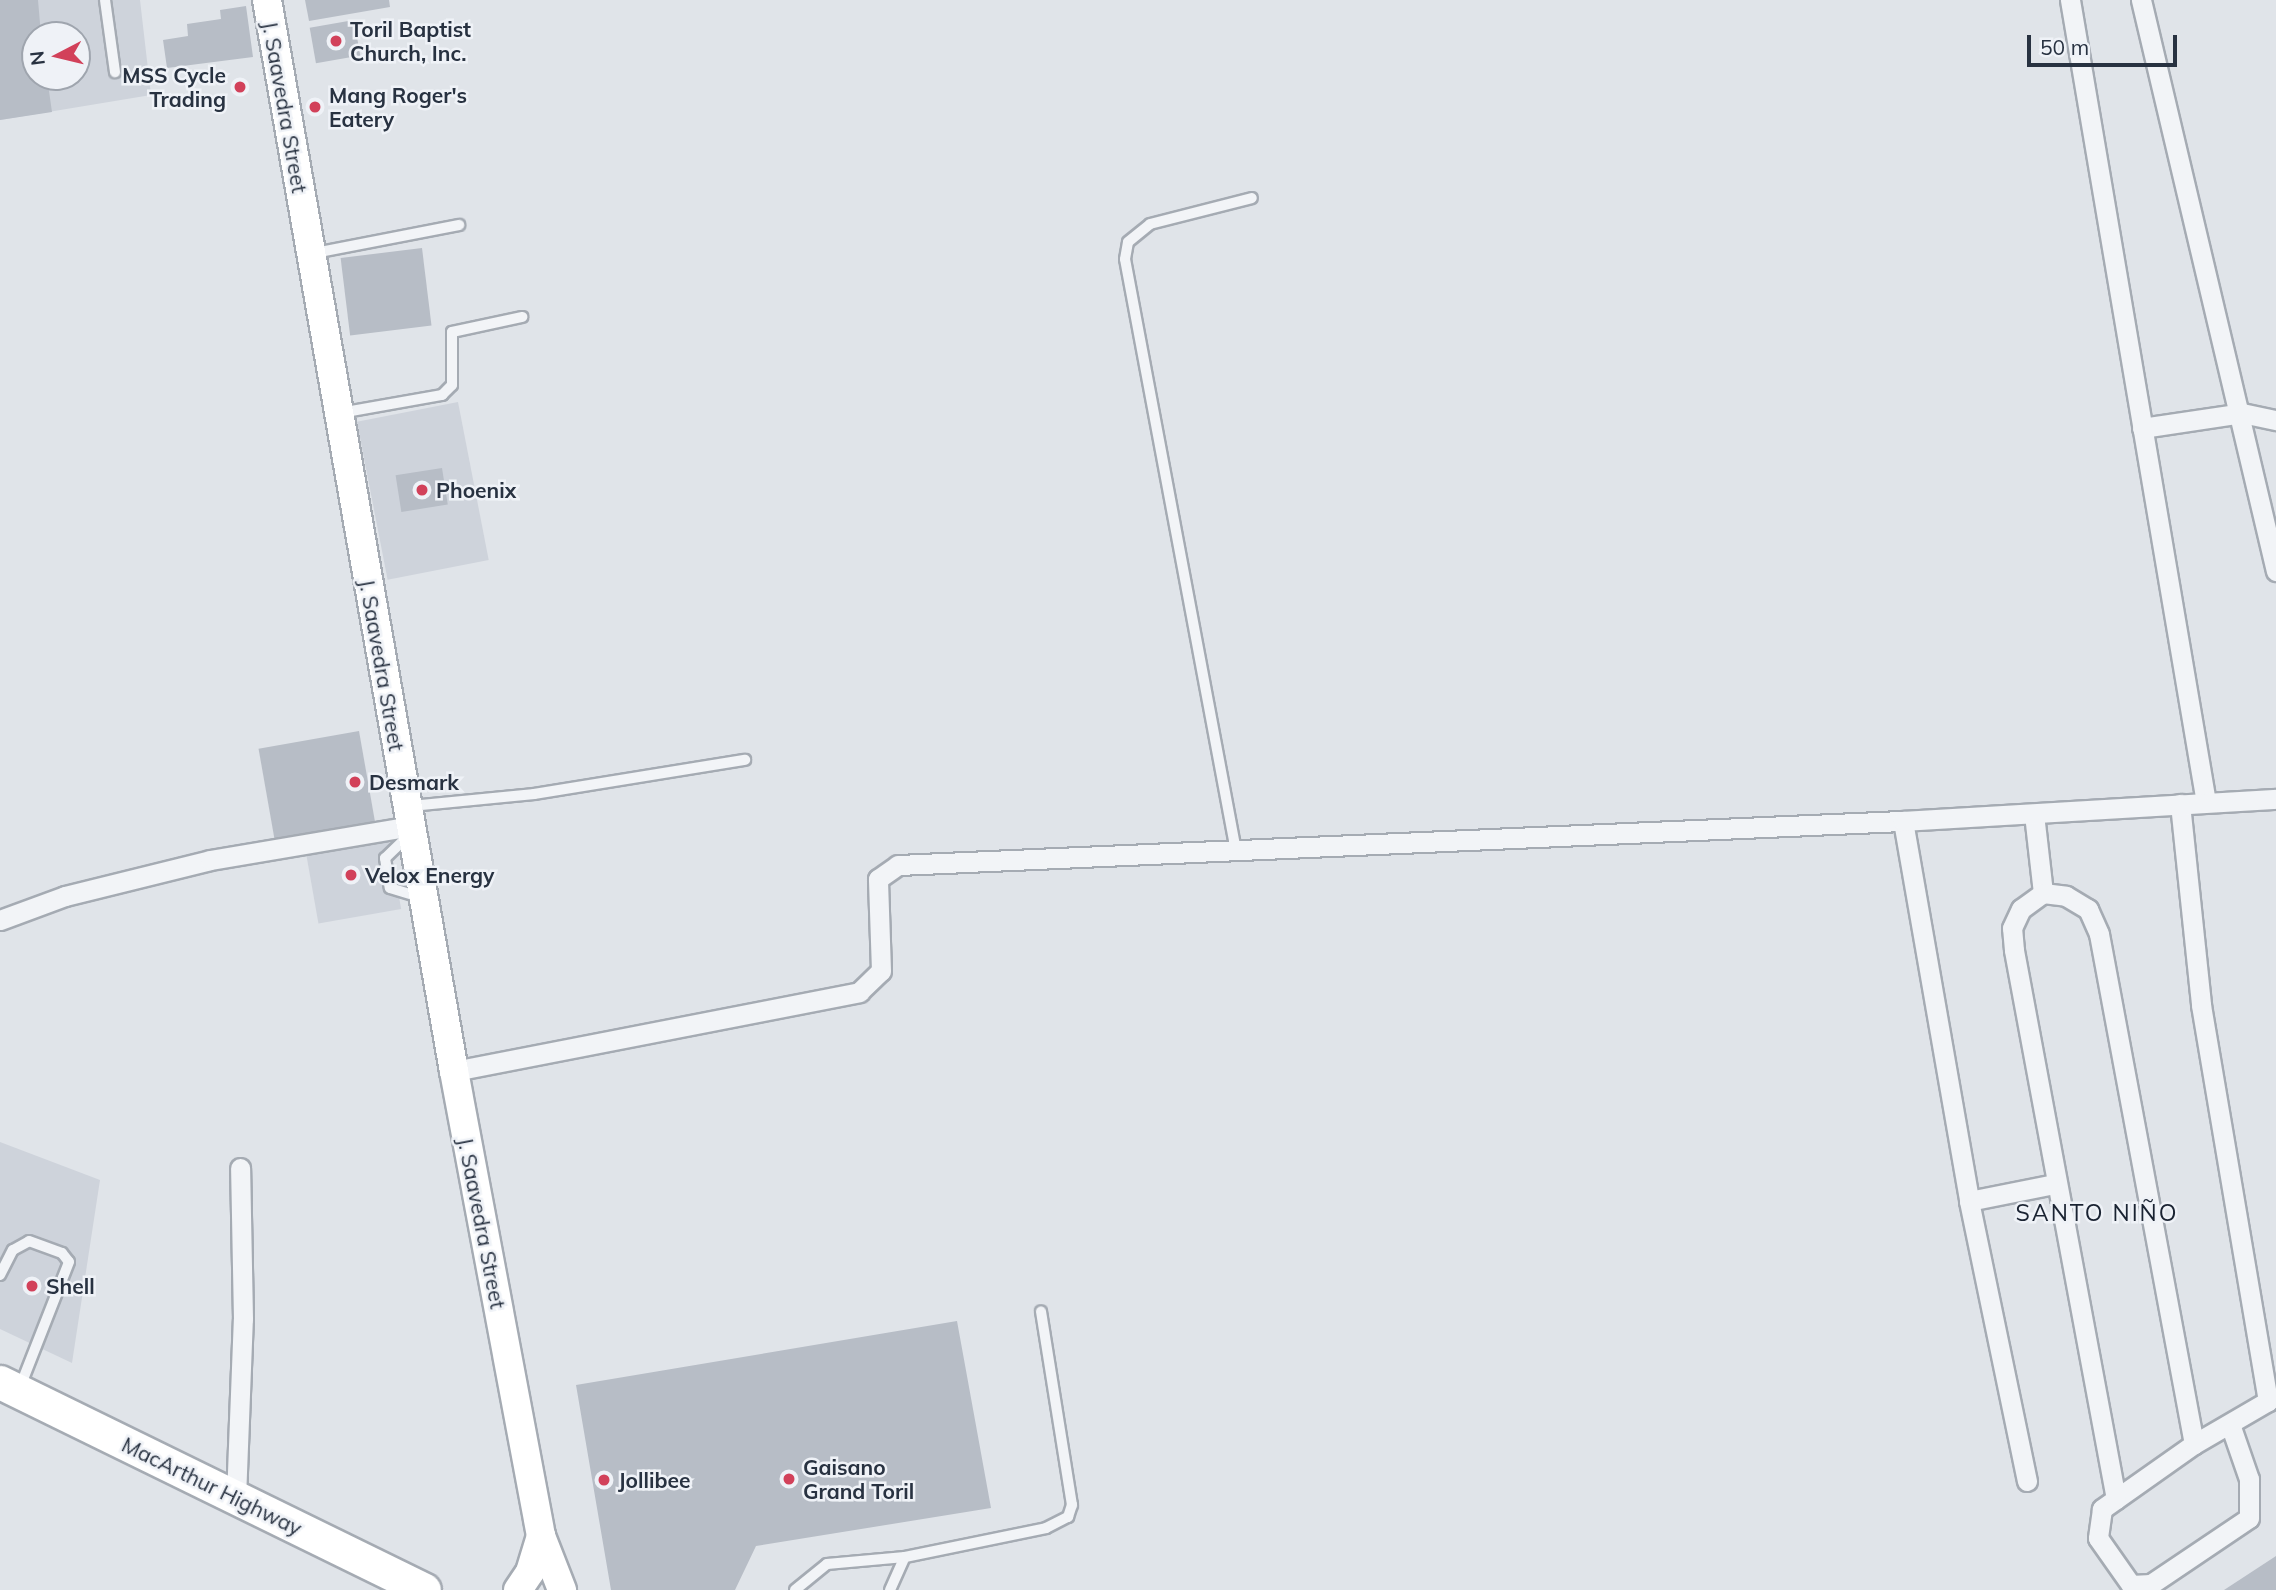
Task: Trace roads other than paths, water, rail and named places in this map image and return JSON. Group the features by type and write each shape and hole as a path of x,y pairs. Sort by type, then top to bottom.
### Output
{"highway":[{"name":"MacArthur Highway","path":"9,1387 424,1590"}],"main road":[{"name":"J. Saavedra Street","path":"267,0 454,1071 541,1536 562,1590"},
{"name":"J. Saavedra Street","path":"518,1590 530,1572 541,1536"}],"street":[{"path":"2070,0 2207,802"},
{"path":"2141,0 2242,413 2276,571"},
{"path":"2142,428 2242,413 2276,420"},
{"path":"454,1071 859,992 881,971 878,879 898,864 1903,821 2276,799"},
{"path":"2180,804 2201,1004 2272,1399 2194,1444 2116,1499 2098,1516 2098,1538 2137,1588 2228,1536 2249,1518 2252,1503 2230,1424"},
{"path":"2034,814 2043,893"},
{"path":"1903,821 1969,1201 2027,1481"},
{"path":"0,920 65,896 210,860 409,822"},
{"path":"2116,1499 2054,1185 2012,928 2021,909 2043,893 2066,896 2088,909 2099,934 2194,1444"},
{"path":"236,1498 243,1319 240,1168"},
{"path":"1969,1201 2054,1185"}],"lane":[{"path":"105,0 115,72"},
{"path":"1236,851 1125,259 1128,242 1150,225 1252,198"},
{"path":"311,254 459,225"},
{"path":"338,413 442,395 452,385 452,332 522,317"},
{"path":"409,822 534,794 745,760"},
{"path":"0,1275 13,1250 29,1241 62,1254 69,1262 9,1387"},
{"path":"795,1590 827,1564 905,1557 1046,1528 1068,1517 1072,1505 1041,1311"},
{"path":"890,1590 905,1557"}],"place":[{"name":"Toril Baptist Church, Inc.","path":"336,41"},
{"name":"MSS Cycle Trading","path":"240,87"},
{"name":"Mang Roger's Eatery","path":"315,107"},
{"name":"Phoenix","path":"422,490"},
{"name":"Desmark","path":"355,782"},
{"name":"Velox Energy","path":"351,875"},
{"name":"Shell","path":"32,1286"},
{"name":"Gaisano Grand Toril","path":"789,1479"},
{"name":"Jollibee","path":"604,1480"}],"district":[{"name":"SANTO NIÑO","path":"2097,1213"}]}
